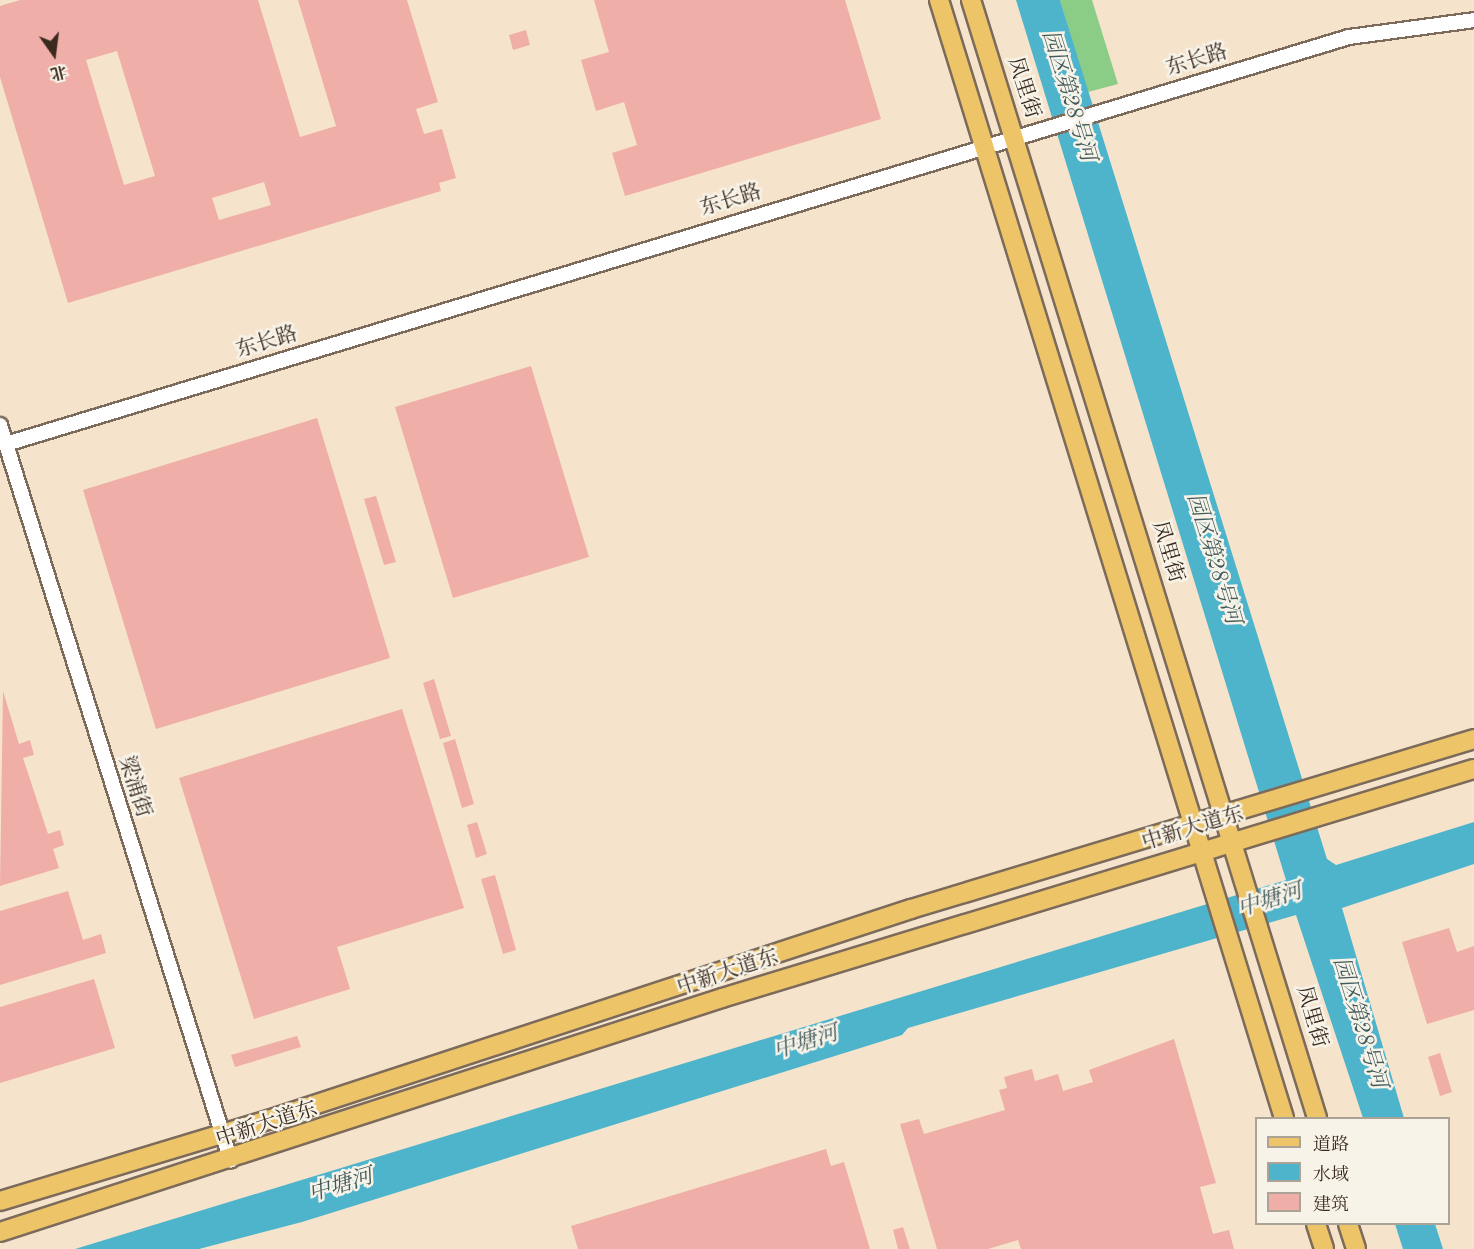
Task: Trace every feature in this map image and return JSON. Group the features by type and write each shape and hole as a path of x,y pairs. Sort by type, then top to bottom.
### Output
{"main road":[{"path":"939,0 1283,1117"},
{"name":"凤里街","path":"971,0 1264,938 1316,1117"},
{"name":"中新大道东","path":"0,1201 222,1133 1193,820 1308,789 1474,739"},
{"name":"中新大道东","path":"0,1232 231,1161 722,998 1201,850 1233,838 1474,769"},
{"path":"1316,1225 1324,1249"},
{"path":"1348,1225 1356,1249"}],"street":[{"name":"东长路","path":"6,444 1014,136 1349,38 1474,20"},
{"name":"梁浦街","path":"0,425 231,1161"}],"green space":[{"path":"1060,0 1092,0 1118,84 1088,92"}],"water":[{"path":"1016,0 1060,0 1327,859 1336,865 1474,822 1474,864 1342,908 1404,1117 1363,1117 1296,915 908,1028 902,1035 302,1222 199,1249 75,1249 1286,880"},
{"path":"1395,1225 1435,1225 1443,1249 1403,1249"}],"building":[{"path":"20,0 258,0 300,137 336,126 298,0 407,0 438,102 416,109 424,134 442,129 456,178 439,183 441,191 68,303 0,77 0,6","holes":["117,51 155,176 124,185 86,60","264,182 271,205 219,220 212,198"]},
{"path":"594,0 845,0 881,119 625,196 612,153 637,145 624,102 596,111 581,60 609,52"},
{"path":"526,30 530,45 513,50 509,35"},
{"path":"531,366 589,557 453,598 395,407"},
{"path":"317,418 390,658 156,729 83,490"},
{"path":"376,496 396,562 384,565 364,499"},
{"path":"434,679 451,736 440,739 423,683"},
{"path":"3,691 19,744 30,740 34,755 23,758 48,834 60,830 64,845 53,849 59,868 0,886"},
{"path":"402,709 464,908 337,947 350,989 254,1019 179,778"},
{"path":"455,739 474,804 462,808 443,743"},
{"path":"477,822 487,854 476,858 467,825"},
{"path":"495,875 516,950 503,954 481,879"},
{"path":"68,891 83,940 101,934 106,953 0,985 0,911"},
{"path":"1449,928 1457,952 1474,946 1474,1010 1427,1024 1402,942"},
{"path":"94,979 115,1048 0,1083 0,1007"},
{"path":"297,1036 301,1047 235,1067 231,1055"},
{"path":"1174,1039 1216,1183 1200,1187 1213,1234 1229,1230 1234,1249 1021,1249 1018,1240 988,1249 937,1249 900,1124 919,1119 924,1134 1005,1110 999,1090 1007,1088 1004,1077 1032,1069 1035,1081 1058,1074 1063,1091 1093,1082 1089,1070"},
{"path":"1440,1053 1452,1092 1440,1096 1428,1057"},
{"path":"826,1149 831,1166 844,1162 870,1249 578,1249 571,1226"},
{"path":"903,1227 910,1249 898,1249 893,1230"}],"water label":[{"name":"园区第28号河","path":"1068,96"},
{"name":"园区第28号河","path":"1213,559"},
{"name":"中塘河","path":"1270,901"},
{"name":"园区第28号河","path":"1359,1023"},
{"name":"中塘河","path":"806,1043"},
{"name":"中塘河","path":"341,1186"}]}
